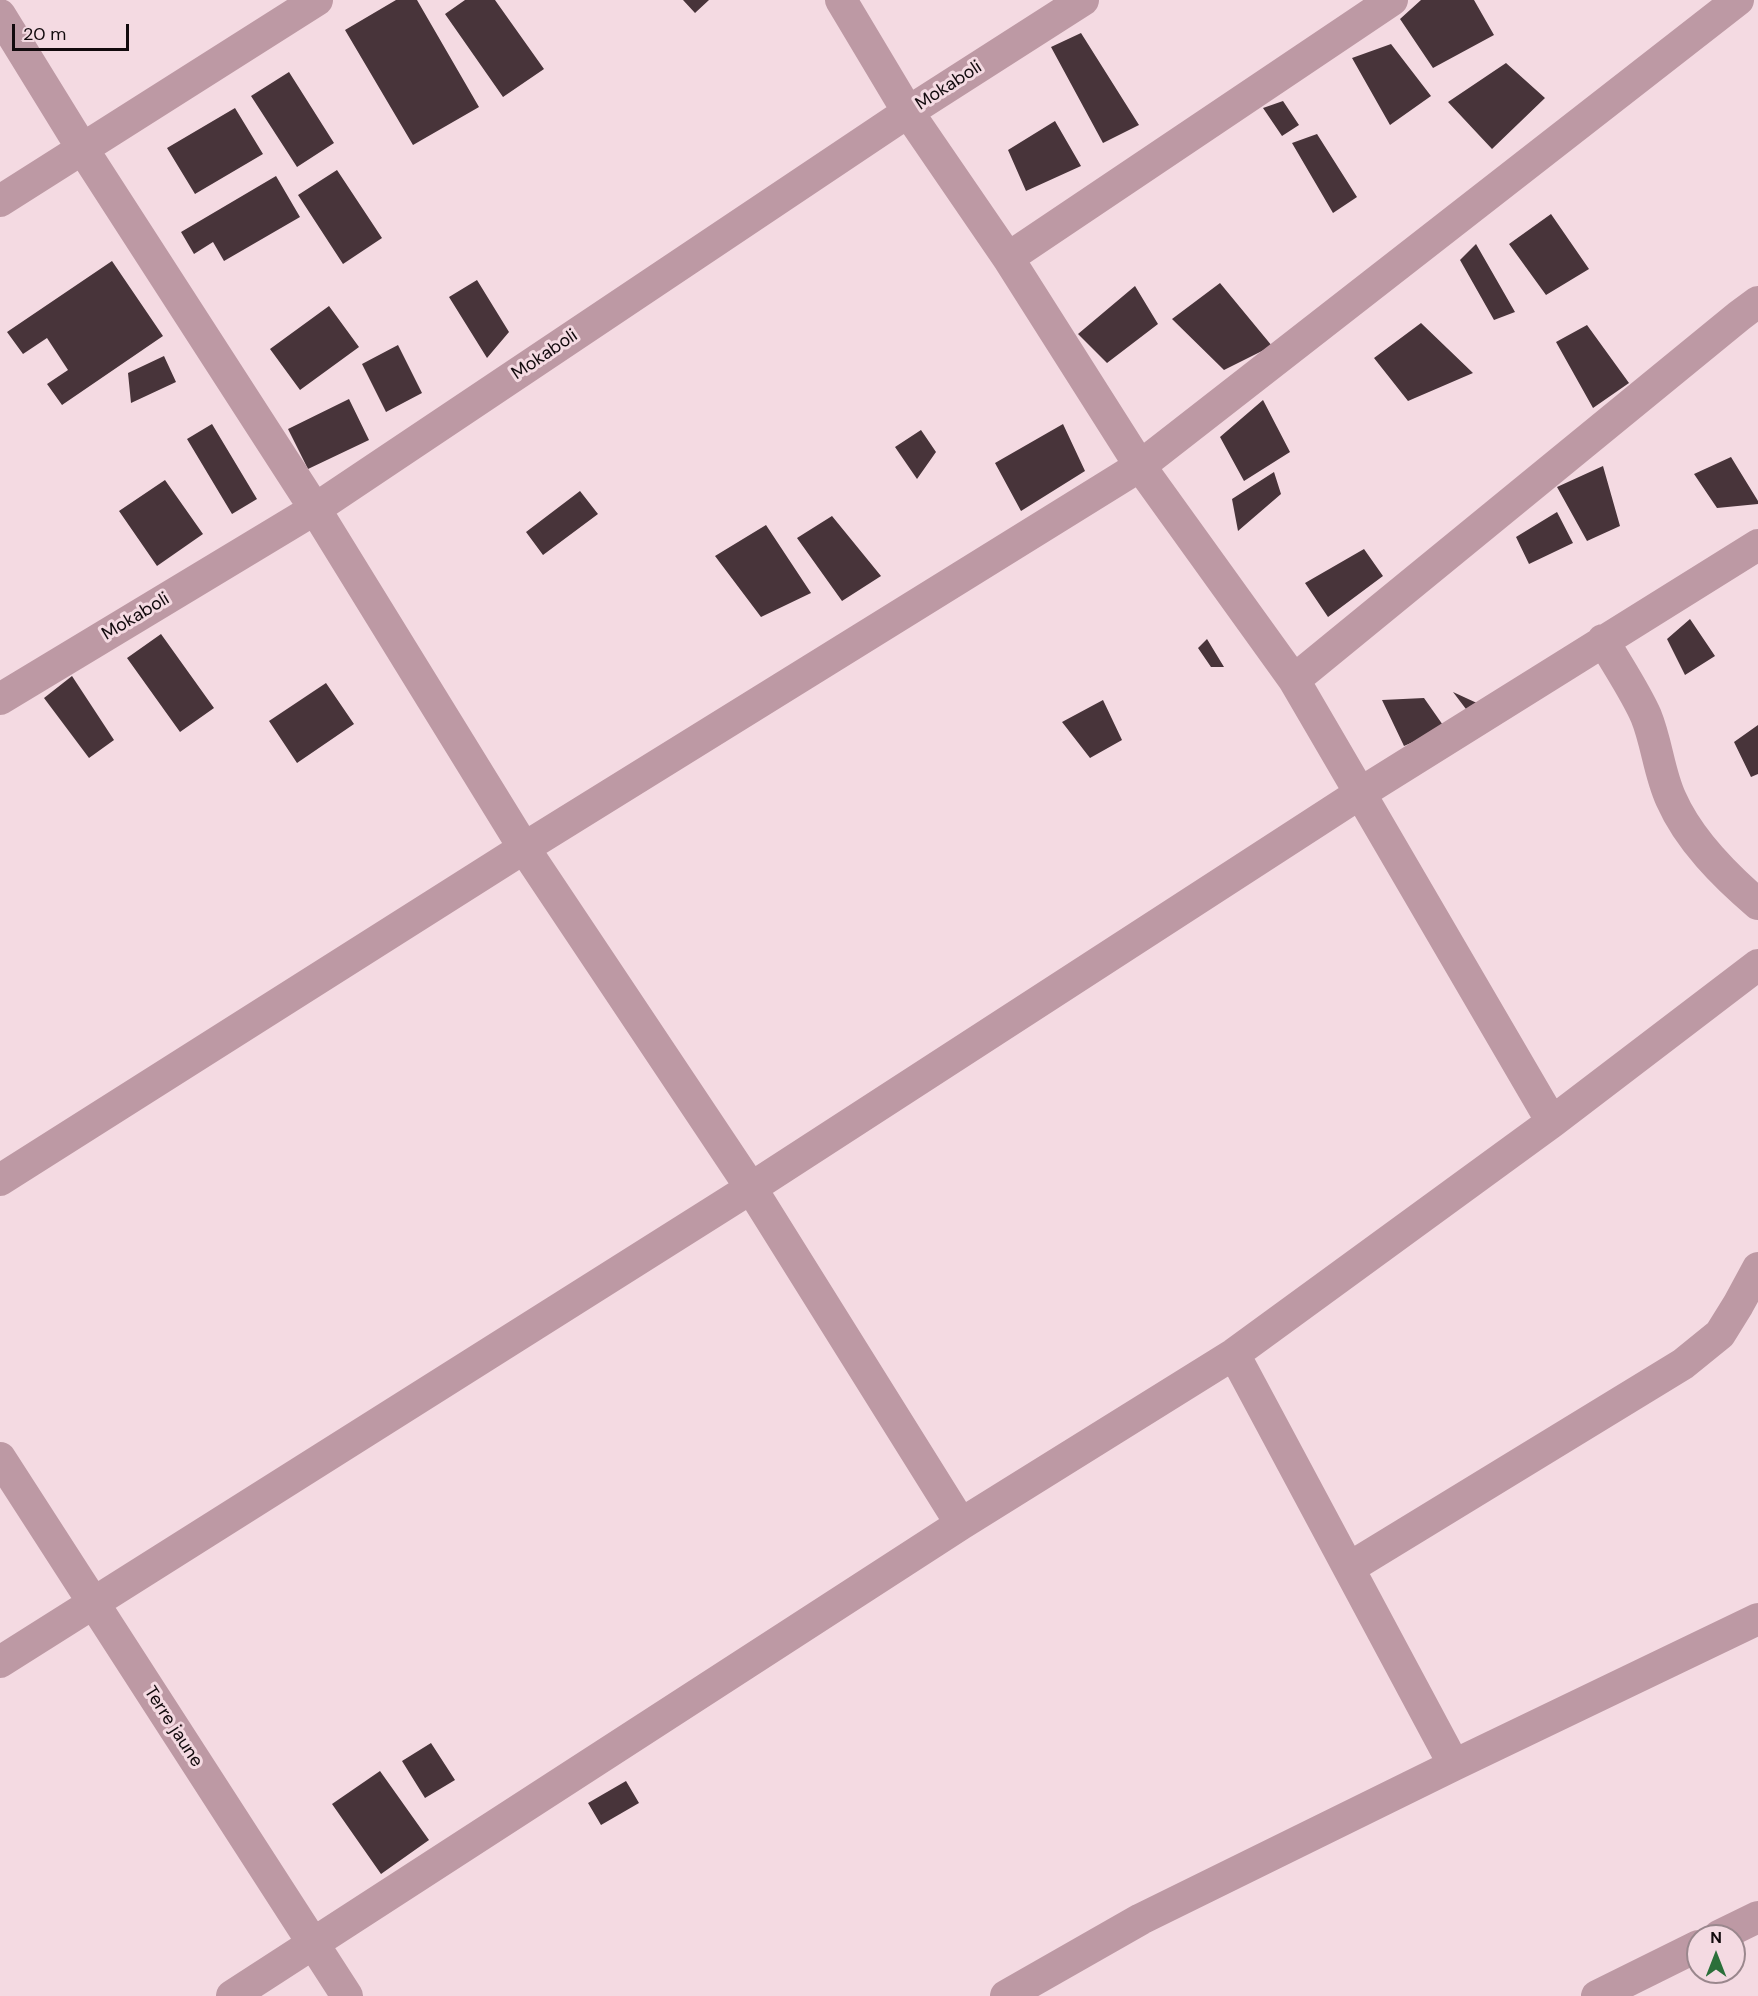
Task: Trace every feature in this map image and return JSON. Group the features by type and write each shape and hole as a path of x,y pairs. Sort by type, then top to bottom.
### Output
{"street":[{"path":"0,201 317,0"},
{"path":"841,0 908,112 1008,258 1140,466 1294,680 1552,1122"},
{"name":"Mokaboli","path":"0,699 315,509 908,112 1083,0"},
{"path":"1008,258 1392,0"},
{"path":"0,1180 524,848 1140,466 1738,0"},
{"path":"0,15 82,148 315,509 524,848 752,1188 961,1524"},
{"path":"1294,680 1758,302"},
{"path":"0,1662 752,1188 1359,794 1758,545"},
{"path":"1603,640 1646,716 1660,770 1671,799 1690,833 1733,883 1758,904"},
{"path":"232,1996 961,1524 1234,1354 1552,1122 1758,965"},
{"path":"1348,1568 1683,1364 1720,1334 1758,1268"},
{"path":"1234,1354 1454,1765"},
{"name":"Terre jaune","path":"0,1458 347,1996"},
{"path":"1006,1996 1141,1919 1758,1619"},
{"path":"1744,1924 1758,1917"},
{"path":"1597,1996 1686,1952"}],"building":[{"path":"396,0 417,0 479,107 413,145 345,30"},
{"path":"465,0 495,0 544,69 503,97 445,14"},
{"path":"683,0 709,0 695,13"},
{"path":"1421,0 1474,0 1494,35 1433,68 1400,19"},
{"path":"1081,33 1139,125 1103,143 1051,47"},
{"path":"1391,44 1431,96 1390,125 1352,58"},
{"path":"1506,63 1545,98 1492,149 1448,102"},
{"path":"289,72 334,143 297,167 251,96"},
{"path":"1283,101 1299,125 1282,136 1263,108"},
{"path":"235,108 263,154 195,194 167,148"},
{"path":"1055,121 1081,166 1026,191 1008,150"},
{"path":"1317,134 1357,197 1333,213 1292,143"},
{"path":"337,170 382,238 343,264 298,195"},
{"path":"276,176 300,217 224,261 213,242 194,254 181,232"},
{"path":"1551,214 1589,269 1546,295 1509,244"},
{"path":"1476,244 1515,312 1494,320 1460,260"},
{"path":"112,261 163,336 62,405 47,384 68,370 47,338 23,354 7,332"},
{"path":"477,280 509,332 487,358 449,297"},
{"path":"1220,283 1272,346 1224,370 1172,319"},
{"path":"1135,286 1158,324 1107,363 1078,334"},
{"path":"329,306 359,347 300,390 270,349"},
{"path":"1421,323 1473,373 1408,401 1374,358"},
{"path":"1587,325 1629,383 1593,408 1556,342"},
{"path":"398,345 422,393 386,412 362,364"},
{"path":"164,356 176,382 131,403 128,373"},
{"path":"349,399 369,440 308,469 288,429"},
{"path":"1263,400 1290,452 1244,481 1220,437"},
{"path":"212,424 257,499 232,514 187,439"},
{"path":"1063,424 1085,471 1021,511 995,463"},
{"path":"921,430 936,452 917,479 895,447"},
{"path":"1731,457 1758,504 1717,508 1694,474"},
{"path":"1603,466 1620,526 1587,541 1557,487"},
{"path":"1274,472 1281,494 1238,531 1232,499"},
{"path":"165,480 203,534 157,566 119,511"},
{"path":"580,491 598,514 543,555 526,532"},
{"path":"1557,512 1573,543 1529,564 1516,537"},
{"path":"832,516 881,576 842,601 797,538"},
{"path":"766,525 811,593 761,617 715,556"},
{"path":"1364,549 1383,576 1328,617 1305,583"},
{"path":"1690,619 1715,656 1685,675 1667,639"},
{"path":"161,634 214,708 180,732 127,658"},
{"path":"1207,639 1224,667 1211,667 1198,648"},
{"path":"72,676 114,740 89,758 44,698"},
{"path":"326,683 354,724 297,763 269,721"},
{"path":"1453,692 1479,704 1469,713"},
{"path":"1424,698 1445,728 1404,746 1382,700"},
{"path":"1103,700 1122,740 1090,758 1062,722"},
{"path":"1758,725 1758,774 1751,777 1734,742"},
{"path":"431,1743 455,1780 425,1798 402,1761"},
{"path":"380,1771 429,1840 381,1874 332,1804"},
{"path":"626,1781 639,1803 601,1825 588,1803"}]}
